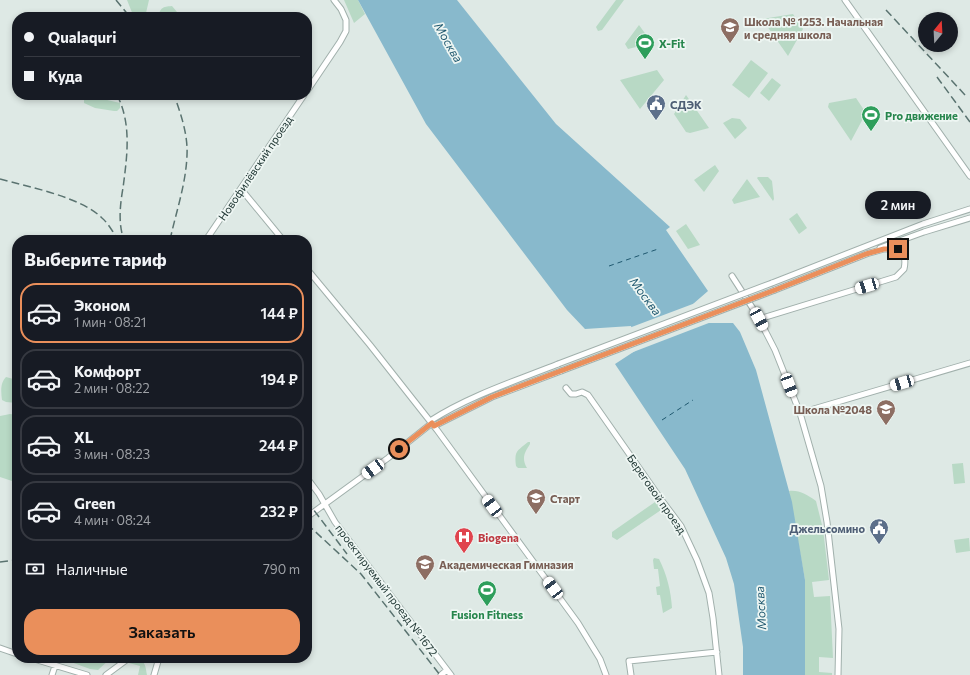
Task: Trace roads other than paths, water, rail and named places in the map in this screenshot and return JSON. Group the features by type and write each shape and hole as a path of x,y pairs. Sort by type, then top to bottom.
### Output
{"street":[{"path":"312,84 344,36 346,30 346,20 341,9 334,0"},
{"path":"845,0 970,176"},
{"name":"Новофилёвский проезд","path":"209,235 301,100"},
{"path":"241,188 279,235"},
{"path":"312,513 384,461 443,413 489,391 923,224 970,209"},
{"path":"432,423 492,397 866,254 924,232 970,218"},
{"path":"759,319 896,277 904,269 906,260 898,249 884,249 866,254"},
{"path":"312,275 432,423 578,623 597,653 606,675"},
{"path":"732,276 759,319 775,350 800,413 820,486 828,522 839,629 838,675"},
{"path":"800,413 970,363"},
{"name":"Береговой проезд","path":"566,388 572,394 584,392 588,394 681,526 697,560 709,593 719,675"},
{"path":"312,485 325,503"},
{"name":"проектируемый проезд № 1672","path":"325,503 343,533 451,675"},
{"path":"0,648 12,652"},
{"path":"630,675 629,661 717,652"},
{"path":"46,663 87,675"},
{"path":"106,675 122,663"},
{"path":"154,675 158,663"},
{"path":"52,675 55,666"},
{"path":"441,675 447,670"}],"water":[{"name":"Москва","path":"358,0 457,0 556,124 670,227 666,230 708,291 693,304 703,323 733,323 740,332 756,370 792,502 805,580 805,675 743,675 743,647 734,584 726,558 685,469 615,364 638,349 631,326 585,329 567,310 426,124"}],"railway":[{"path":"116,0 126,12"},
{"path":"886,10 966,96"},
{"path":"937,77 970,122"},
{"path":"119,100 127,129 127,153 120,214 122,235"},
{"path":"171,235 183,187 187,155 185,132 176,100"},
{"path":"0,179 39,189 81,204 102,218 115,235"},
{"path":"312,508 347,554"},
{"path":"312,529 361,574 440,675"},
{"path":"0,562 12,561"}],"place":[{"name":"Школа № 1253. Начальная и средняя школа","path":"730,44"},
{"name":"X-Fit","path":"645,60"},
{"name":"СДЭК","path":"656,121"},
{"name":"Pro движение","path":"871,132"},
{"name":"Школа №2048","path":"886,426"},
{"name":"Старт","path":"536,515"},
{"name":"Джельсомино","path":"879,545"},
{"name":"Biogena","path":"464,554"},
{"name":"Академическая Гимназия","path":"425,581"},
{"name":"Fusion Fitness","path":"487,607"}]}
